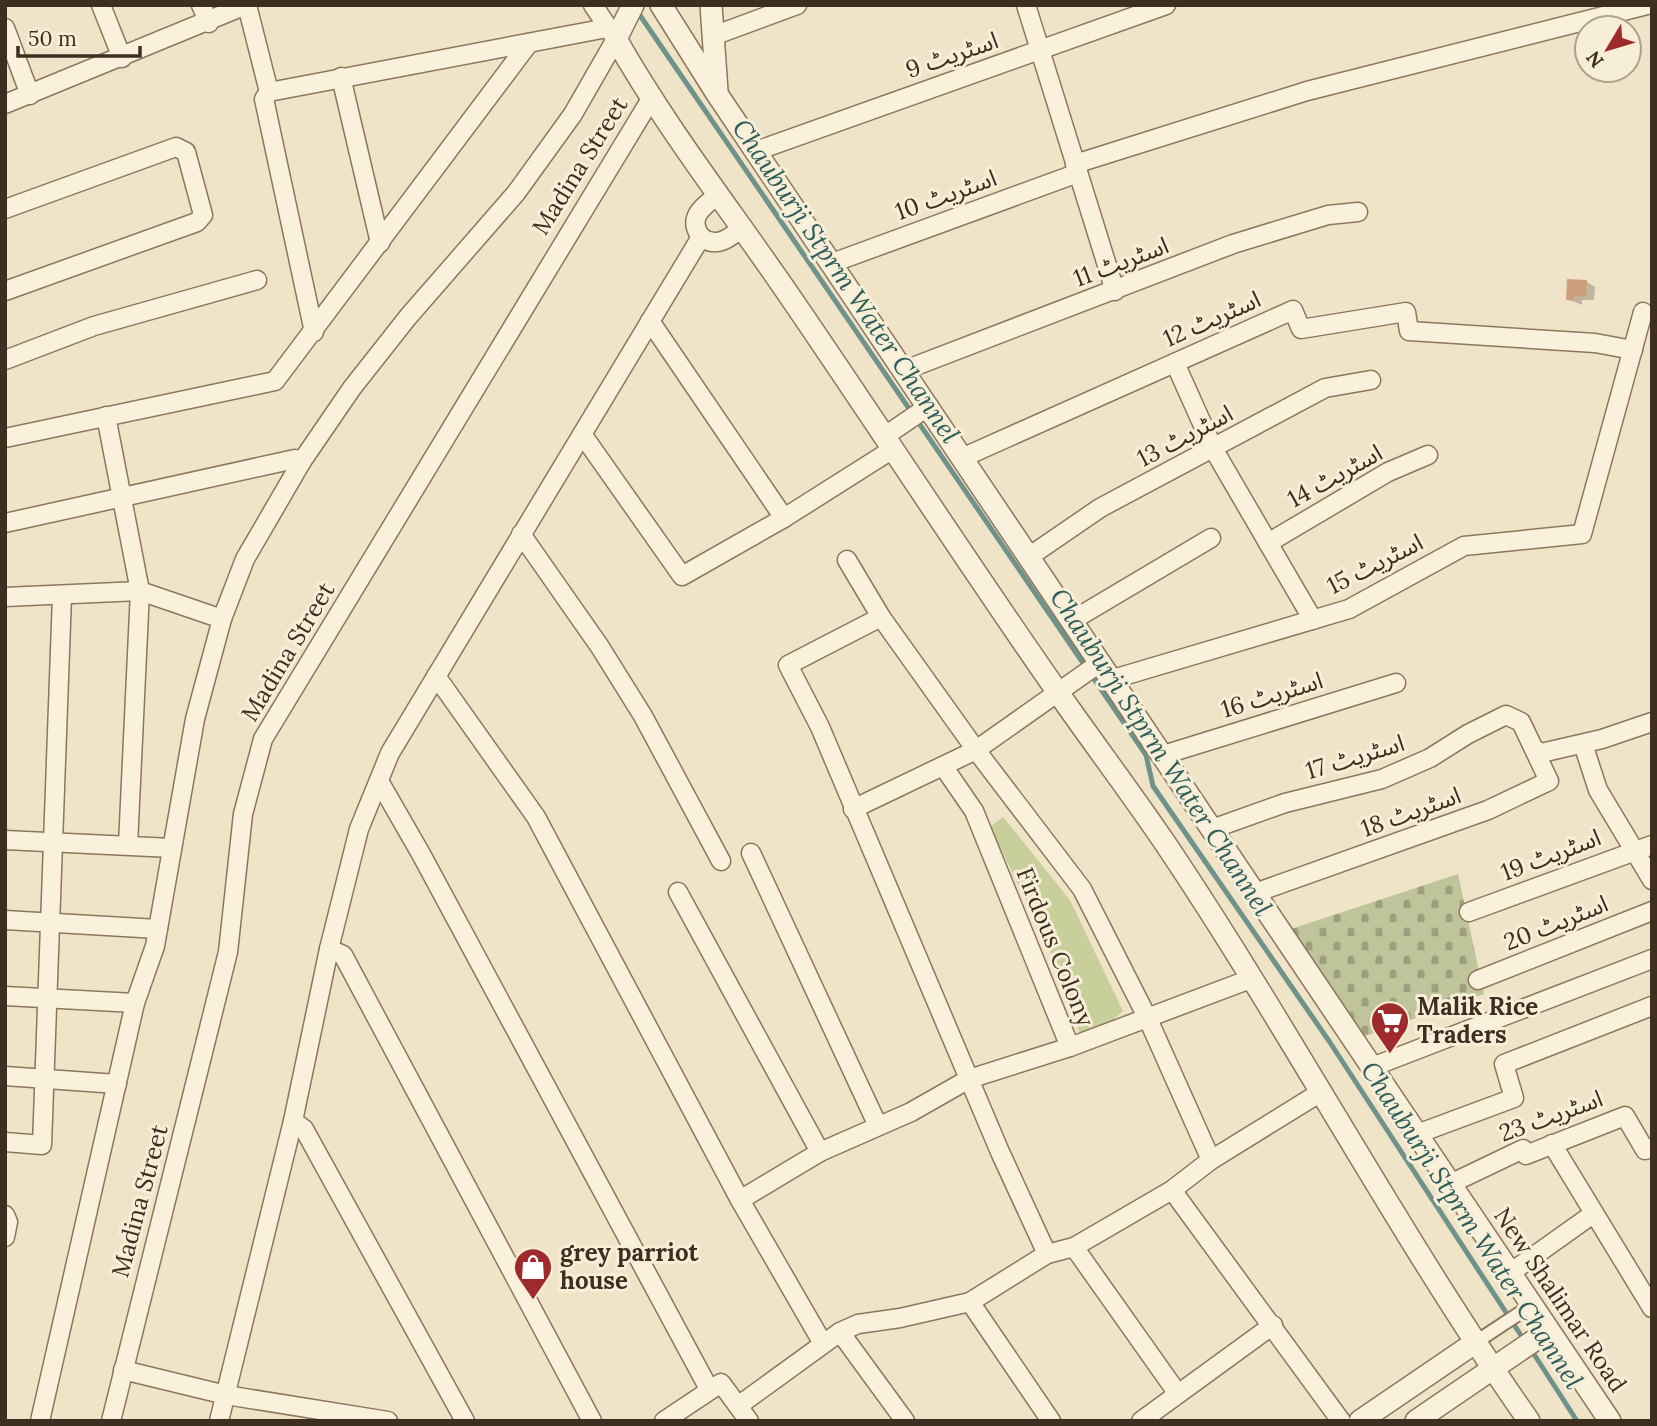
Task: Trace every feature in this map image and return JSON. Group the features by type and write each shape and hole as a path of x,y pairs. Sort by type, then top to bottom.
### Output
{"street":[{"path":"101,5 122,58"},
{"path":"201,5 209,23"},
{"path":"5,104 209,23 247,5 268,92 264,99 314,332"},
{"path":"593,5 614,32 650,99 891,438 1063,689 1253,978 1321,1092 1485,1336 1528,1421"},
{"path":"40,1421 135,1003 159,929 195,719 222,620 246,559 302,461 352,388 408,317 516,193 573,114 614,32 634,5"},
{"name":"New Shalimar Road","path":"661,5 717,94 905,370 925,408 964,457 1073,620 1102,670 1163,755 1510,1273 1544,1334 1610,1421"},
{"path":"711,5 717,94"},
{"path":"713,36 797,5"},
{"path":"1026,5 1038,51 1115,291"},
{"name":"اسٹریٹ 9","path":"756,150 1166,5"},
{"name":"اسٹریٹ 10","path":"832,263 1076,169 1307,92 1575,13 1647,5"},
{"path":"5,28 30,95"},
{"path":"268,92 529,43 614,32"},
{"path":"5,438 275,381 529,43"},
{"path":"341,77 380,243"},
{"name":"Madina Street","path":"111,1421 228,952 243,814 263,739 650,99"},
{"path":"5,209 176,147 186,152 203,215 197,222 5,291"},
{"path":"719,194 697,213 695,221 701,237 712,243 721,242 743,228"},
{"name":"اسٹریٹ 11","path":"905,370 1233,244 1328,215 1358,212"},
{"path":"219,1421 293,1121 329,949 359,829 390,753 701,237"},
{"path":"5,360 94,326 257,280"},
{"name":"اسٹریٹ 12","path":"964,457 1293,310 1301,329 1406,312 1409,331 1595,343 1633,350"},
{"path":"1633,350 1643,312"},
{"path":"650,321 784,518"},
{"name":"اسٹریٹ 15","path":"1102,670 1349,609 1464,545 1581,534 1633,350"},
{"path":"1175,363 1214,450 1313,620"},
{"name":"اسٹریٹ 13","path":"1030,556 1100,508 1214,450 1325,388 1371,380"},
{"path":"582,433 681,576 784,518 891,438 925,408"},
{"path":"106,416 141,591 128,845"},
{"name":"اسٹریٹ 14","path":"1268,543 1388,472 1428,455"},
{"path":"5,523 122,495 295,459 302,461"},
{"path":"521,534 600,647 643,716 721,861"},
{"path":"1073,620 1211,538"},
{"path":"847,560 881,617 976,750 1082,889 1148,1018 1211,1160"},
{"path":"5,597 141,591 222,620"},
{"path":"5,1142 42,1145 62,596"},
{"path":"881,617 788,665 820,727 969,1079 1047,1254"},
{"path":"853,809 976,750 1063,689 1102,670"},
{"path":"436,676 536,817 740,1200 822,1342"},
{"name":"اسٹریٹ 16","path":"1163,755 1395,683"},
{"name":"اسٹریٹ 17","path":"1212,829 1285,803 1381,779 1430,758 1468,734 1506,715 1521,722 1536,750"},
{"path":"1536,750 1541,753 1583,744 1652,722"},
{"path":"1583,744 1598,790 1652,880"},
{"name":"اسٹریٹ 18","path":"1255,893 1488,810 1549,781 1536,750"},
{"name":"Firdous Colony","path":"943,766 974,811 1070,1047 1253,978"},
{"path":"379,781 709,1389"},
{"path":"5,840 172,848"},
{"name":"اسٹریٹ 19","path":"1469,912 1652,845"},
{"path":"751,853 878,1126"},
{"path":"678,892 820,1152"},
{"name":"اسٹریٹ 20","path":"1478,980 1652,912"},
{"path":"5,920 159,929"},
{"path":"329,949 343,955 592,1421"},
{"path":"1372,1067 1652,959"},
{"path":"5,996 135,1003"},
{"path":"1418,1135 1514,1098 1504,1064 1652,1006"},
{"path":"740,1200 820,1152 878,1126 969,1079 1070,1047"},
{"path":"5,1076 117,1084"},
{"path":"738,1406 822,1342 840,1332 858,1324 901,1318 970,1302 1047,1254 1074,1247 1172,1190 1211,1160 1321,1092"},
{"name":"اسٹریٹ 23","path":"1450,1184 1523,1149 1526,1154 1625,1116 1646,1150 1652,1148"},
{"path":"293,1121 304,1129 465,1421"},
{"path":"1552,1144 1652,1308"},
{"path":"1172,1190 1273,1325 1340,1421"},
{"path":"1510,1273 1593,1214"},
{"path":"5,1216 8,1222 5,1237"},
{"path":"1074,1247 1178,1394"},
{"path":"970,1302 1051,1421"},
{"path":"1360,1421 1528,1307"},
{"path":"1141,1421 1273,1325"},
{"path":"840,1332 905,1421"},
{"path":"1416,1421 1544,1334"},
{"path":"123,1370 226,1395 388,1421"},
{"path":"664,1421 721,1382 749,1421"}],"green space":[{"path":"1003,817 1070,900 1123,1011 1084,1045 1049,948 990,827"},
{"path":"1458,874 1484,994 1354,1040 1282,932"}],"building":[{"path":"1567,279 1587,280 1586,297 1574,296 1574,301 1566,300"}],"waterway":[{"name":"Chauburji Stprm Water Channel","path":"637,11 1146,755 1153,786 1329,1041 1524,1340"},
{"name":"Chauburji Stprm Water Channel","path":"1530,1348 1577,1421"}],"place":[{"name":"Malik Rice Traders","path":"1390,1055"},
{"name":"grey parriot house","path":"533,1301"}]}
